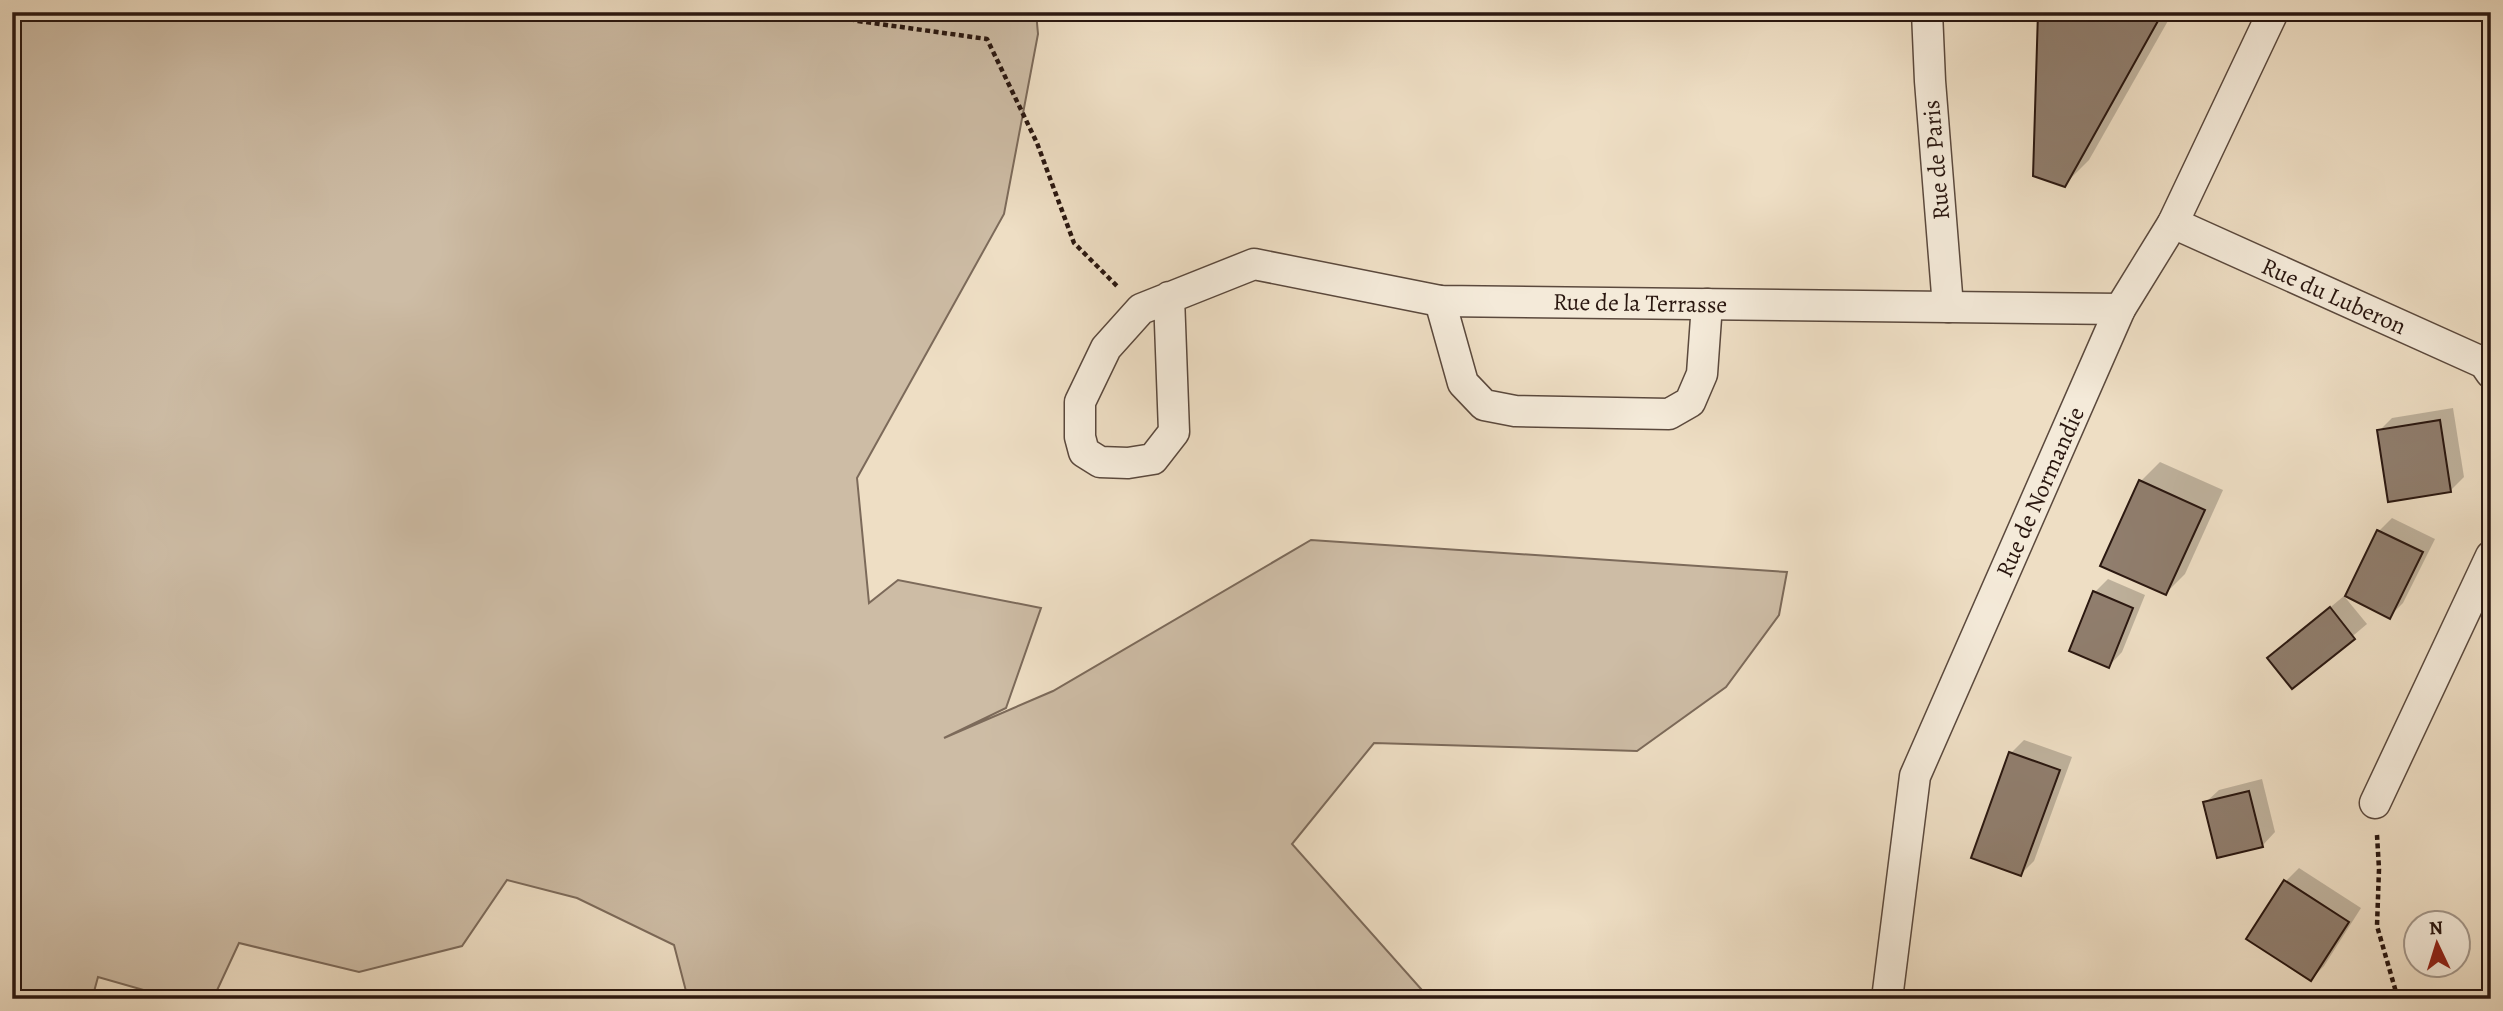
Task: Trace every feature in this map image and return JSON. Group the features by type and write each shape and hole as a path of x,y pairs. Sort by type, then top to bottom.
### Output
{"street":[{"name":"Rue de Paris","path":"1927,12 1948,307"},
{"name":"Rue de Normandie","path":"1886,999 1915,776 2120,309 2173,223 2273,12"},
{"name":"Rue du Luberon","path":"2173,223 2484,363 2491,373"},
{"name":"Rue de la Terrasse","path":"1169,297 1174,432 1153,459 1128,463 1100,462 1084,452 1080,438 1080,402 1106,348 1140,309 1169,297 1254,264 1440,301 2120,309"},
{"path":"1440,301 1462,383 1485,405 1515,411 1669,414 1690,402 1702,374 1707,304"},
{"path":"2375,803 2491,556"}],"path":[{"path":"825,12 858,21 987,39 1037,143 1074,243 1140,309"},
{"path":"2375,803 2379,869 2377,926 2398,999"}],"shaded area":[{"path":"12,12 1036,12 1038,34 1004,214 857,478 869,603 898,580 1041,608 1006,708 944,738 1053,691 1311,540 1787,572 1779,615 1726,687 1637,751 1374,743 1292,844 1430,999 686,999 674,945 577,898 507,880 462,946 359,972 239,943 213,999 175,999 98,977 92,999 12,999"}],"building":[{"path":"2038,12 2163,12 2065,187 2033,176"},
{"path":"2440,420 2451,492 2388,502 2377,430"},
{"path":"2139,480 2205,510 2166,595 2100,566"},
{"path":"2377,530 2423,552 2390,619 2345,596"},
{"path":"2093,591 2133,608 2109,668 2069,651"},
{"path":"2330,607 2355,639 2292,689 2267,658"},
{"path":"2009,752 2060,770 2021,876 1971,858"},
{"path":"2249,791 2263,847 2217,858 2203,802"},
{"path":"2284,880 2349,922 2311,981 2246,939"}]}
